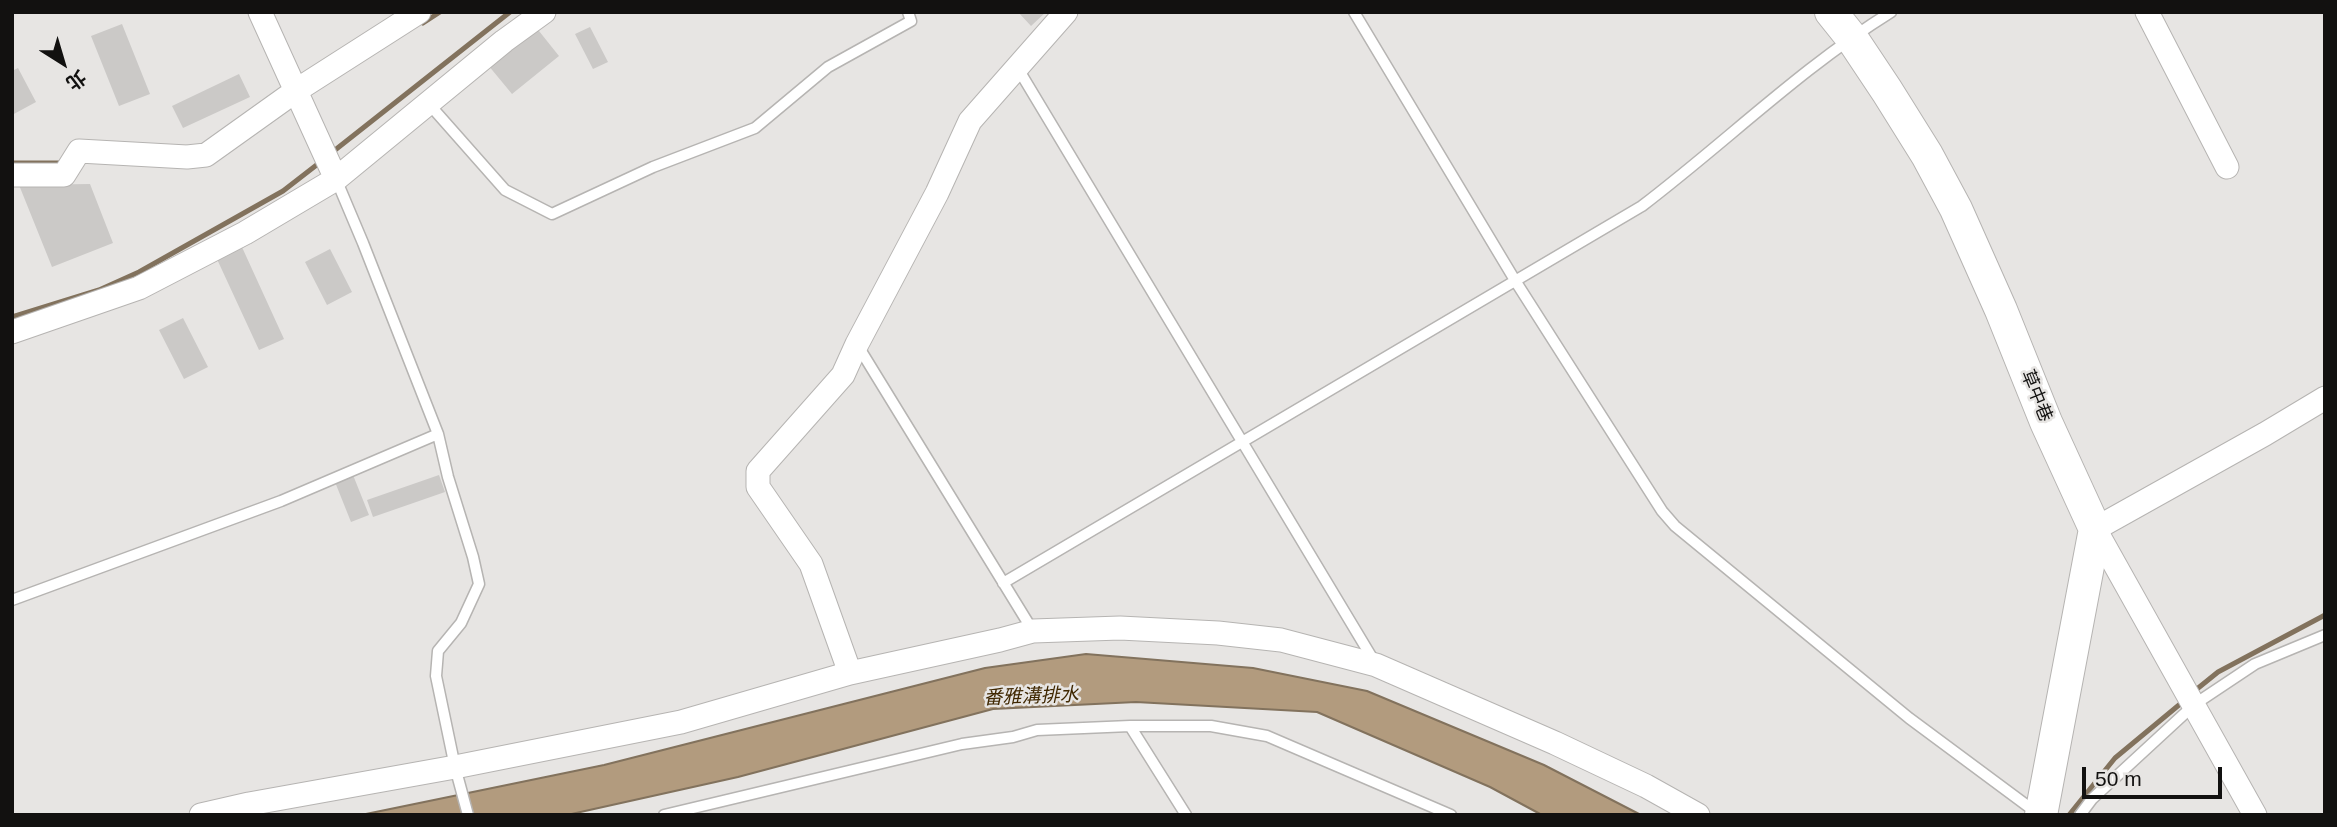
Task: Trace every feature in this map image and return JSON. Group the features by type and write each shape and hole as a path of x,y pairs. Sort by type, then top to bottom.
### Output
{"street":[{"path":"260,12 336,179"},
{"path":"12,175 64,175 79,150 187,157 206,155 297,90 419,12"},
{"path":"12,332 139,288 245,233 336,179 504,41 544,12"},
{"path":"850,673 811,564 758,486 758,471 843,375 937,193 970,121 1066,12"},
{"name":"草中巷","path":"1831,12 1851,37 1927,155 1956,209 2001,310 2046,422 2095,529"},
{"path":"2147,12 2227,167"},
{"path":"2040,815 2095,529 2325,398"},
{"path":"2095,529 2255,815"},
{"path":"201,815 681,722 850,673 1033,631 1121,628 1218,633 1281,640 1376,665 1578,754 1646,786 1698,815"}],"lane":[{"path":"429,104 505,190 552,214 653,167 755,128 828,67 911,21 908,12"},
{"path":"1354,12 1516,282 1662,511 1675,526 1909,718 2040,815"},
{"path":"1003,583 1642,206 1695,165 1776,95 1851,37 1891,12"},
{"path":"1017,67 1376,665"},
{"path":"336,179 438,434 479,584 461,623 438,651 436,676 468,815"},
{"path":"857,344 1033,631"},
{"path":"12,600 281,501 438,434"},
{"path":"2080,815 2092,799 2195,704 2255,664 2325,635"},
{"path":"664,815 962,744 1013,737 1037,730 1130,726 1210,726 1266,736 1451,815"},
{"path":"1130,726 1186,815"}],"water":[{"name":"番雅溝排水","path":"1086,654 1253,668 1367,691 1544,765 1641,815 1542,815 1490,787 1317,712 1136,702 993,709 738,777 567,815 361,815 604,765 985,668"}],"building":[{"path":"1018,12 1046,12 1031,26"},
{"path":"122,24 150,94 119,106 91,36"},
{"path":"535,26 559,56 512,94 488,65"},
{"path":"590,27 608,62 593,69 575,34"},
{"path":"18,68 36,102 12,115 12,71"},
{"path":"239,74 250,97 183,128 172,106"},
{"path":"90,184 113,243 52,267 19,185"},
{"path":"241,245 284,339 259,350 216,257"},
{"path":"330,249 352,292 327,305 305,262"},
{"path":"183,318 208,367 184,379 159,330"},
{"path":"353,475 369,515 351,522 335,482"},
{"path":"439,475 445,492 373,517 367,500"}],"waterway":[{"path":"423,23 440,12"},
{"path":"330,154 510,12"},
{"path":"12,317 99,290 139,272 283,191 323,160"},
{"path":"12,163 65,163"},
{"path":"2192,693 2218,672 2325,615"},
{"path":"2069,815 2115,758 2185,700"}]}
